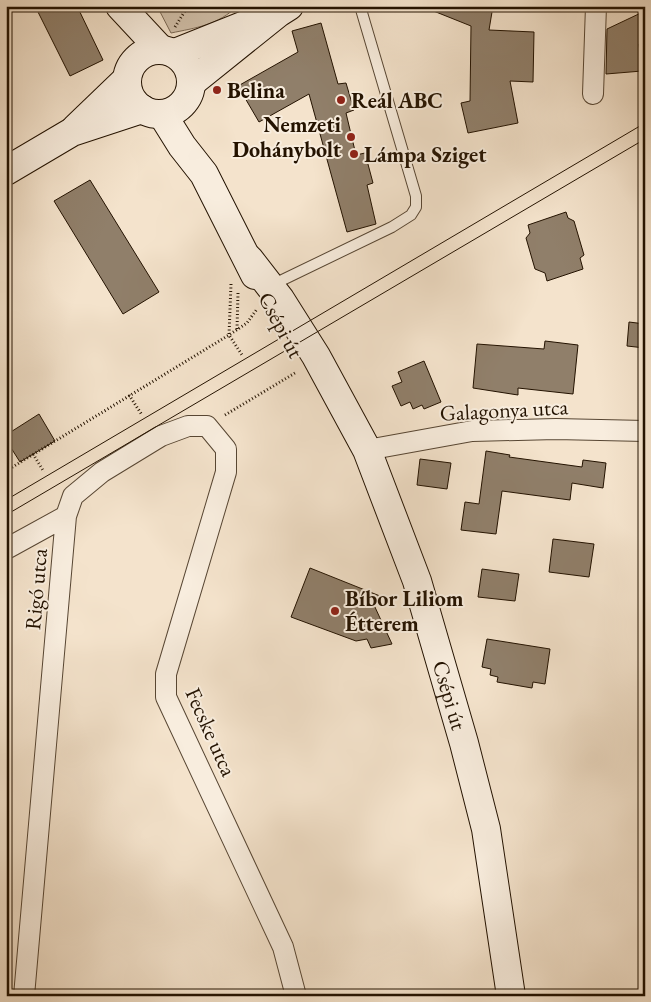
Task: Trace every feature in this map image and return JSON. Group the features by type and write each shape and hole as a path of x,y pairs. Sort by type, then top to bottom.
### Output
{"street":[{"path":"120,6 169,45 188,66 170,102"},
{"path":"120,6 130,71 130,96 170,102"},
{"path":"593,94 596,6"},
{"path":"72,132 130,71 140,56 169,45 211,37 283,9"},
{"path":"6,171 72,132 170,102 283,9"},
{"name":"Csépi út","path":"170,102 182,146 204,174 240,267 267,303 300,363 342,408"},
{"name":"Csépi út","path":"240,267 270,286 316,356 342,408 367,450 417,580 464,743 486,829 511,996"},
{"name":"Rigó utca","path":"24,996 66,516 73,496 102,472 161,436 188,426 207,426"},
{"name":"Fecske utca","path":"207,426 226,448 226,472 166,674 166,697 283,947 296,996"},
{"name":"Galagonya utca","path":"367,450 472,431 556,428 645,431"},
{"path":"6,549 66,516"}],"lane":[{"path":"270,286 392,227 411,215 416,206 416,196 360,6"}],"path":[{"path":"169,45 188,6"},
{"path":"240,267 229,335 242,356"},
{"path":"237,329 238,286"},
{"path":"6,471 229,335 247,323 257,310"},
{"path":"207,426 295,373"},
{"path":"129,395 142,416"},
{"path":"33,454 44,472"}],"shaded area":[{"path":"157,6 237,6 215,22 171,33"}],"building":[{"path":"35,6 77,6 103,60 70,76"},
{"path":"421,6 493,6 489,30 534,32 533,82 510,81 518,123 468,133 461,103 470,101 471,26"},
{"path":"645,11 645,41 639,44 642,71 606,74 607,29"},
{"path":"321,23 338,84 346,83 354,110 346,113 356,155 365,153 373,183 367,185 376,224 347,232 309,94 259,122 238,86 298,52 292,31"},
{"path":"90,180 159,292 123,314 54,201"},
{"path":"566,212 568,218 574,221 584,255 580,258 583,269 547,281 545,273 535,269 526,238 530,233 528,225"},
{"path":"629,322 645,324 645,348 627,346"},
{"path":"545,341 578,345 573,394 518,388 518,395 473,388 477,344 544,349"},
{"path":"424,361 441,402 424,409 422,405 413,409 410,402 401,406 392,386 402,382 398,372"},
{"path":"39,414 55,441 20,462 6,440 6,435"},
{"path":"486,451 510,455 509,457 582,467 583,460 606,463 603,488 572,483 570,500 502,491 496,534 461,530 465,502 479,504"},
{"path":"420,459 451,463 447,489 417,485"},
{"path":"553,539 594,544 589,577 549,572"},
{"name":"Bíbor Liliom Étterem","path":"310,568 380,596 374,605 392,644 371,648 367,639 356,641 291,617"},
{"path":"482,569 519,574 515,601 478,597"},
{"path":"487,639 550,649 545,684 533,682 532,688 497,682 498,677 490,675 491,669 482,667"}],"tram line":[{"path":"6,500 645,123"},
{"path":"6,515 645,139"}],"place":[{"name":"Belina","path":"217,90"},
{"name":"Reál ABC","path":"341,100"},
{"name":"Nemzeti Dohánybolt","path":"351,137"},
{"name":"Lámpa Sziget","path":"354,154"},
{"name":"Bíbor Liliom Étterem","path":"335,611"}]}
